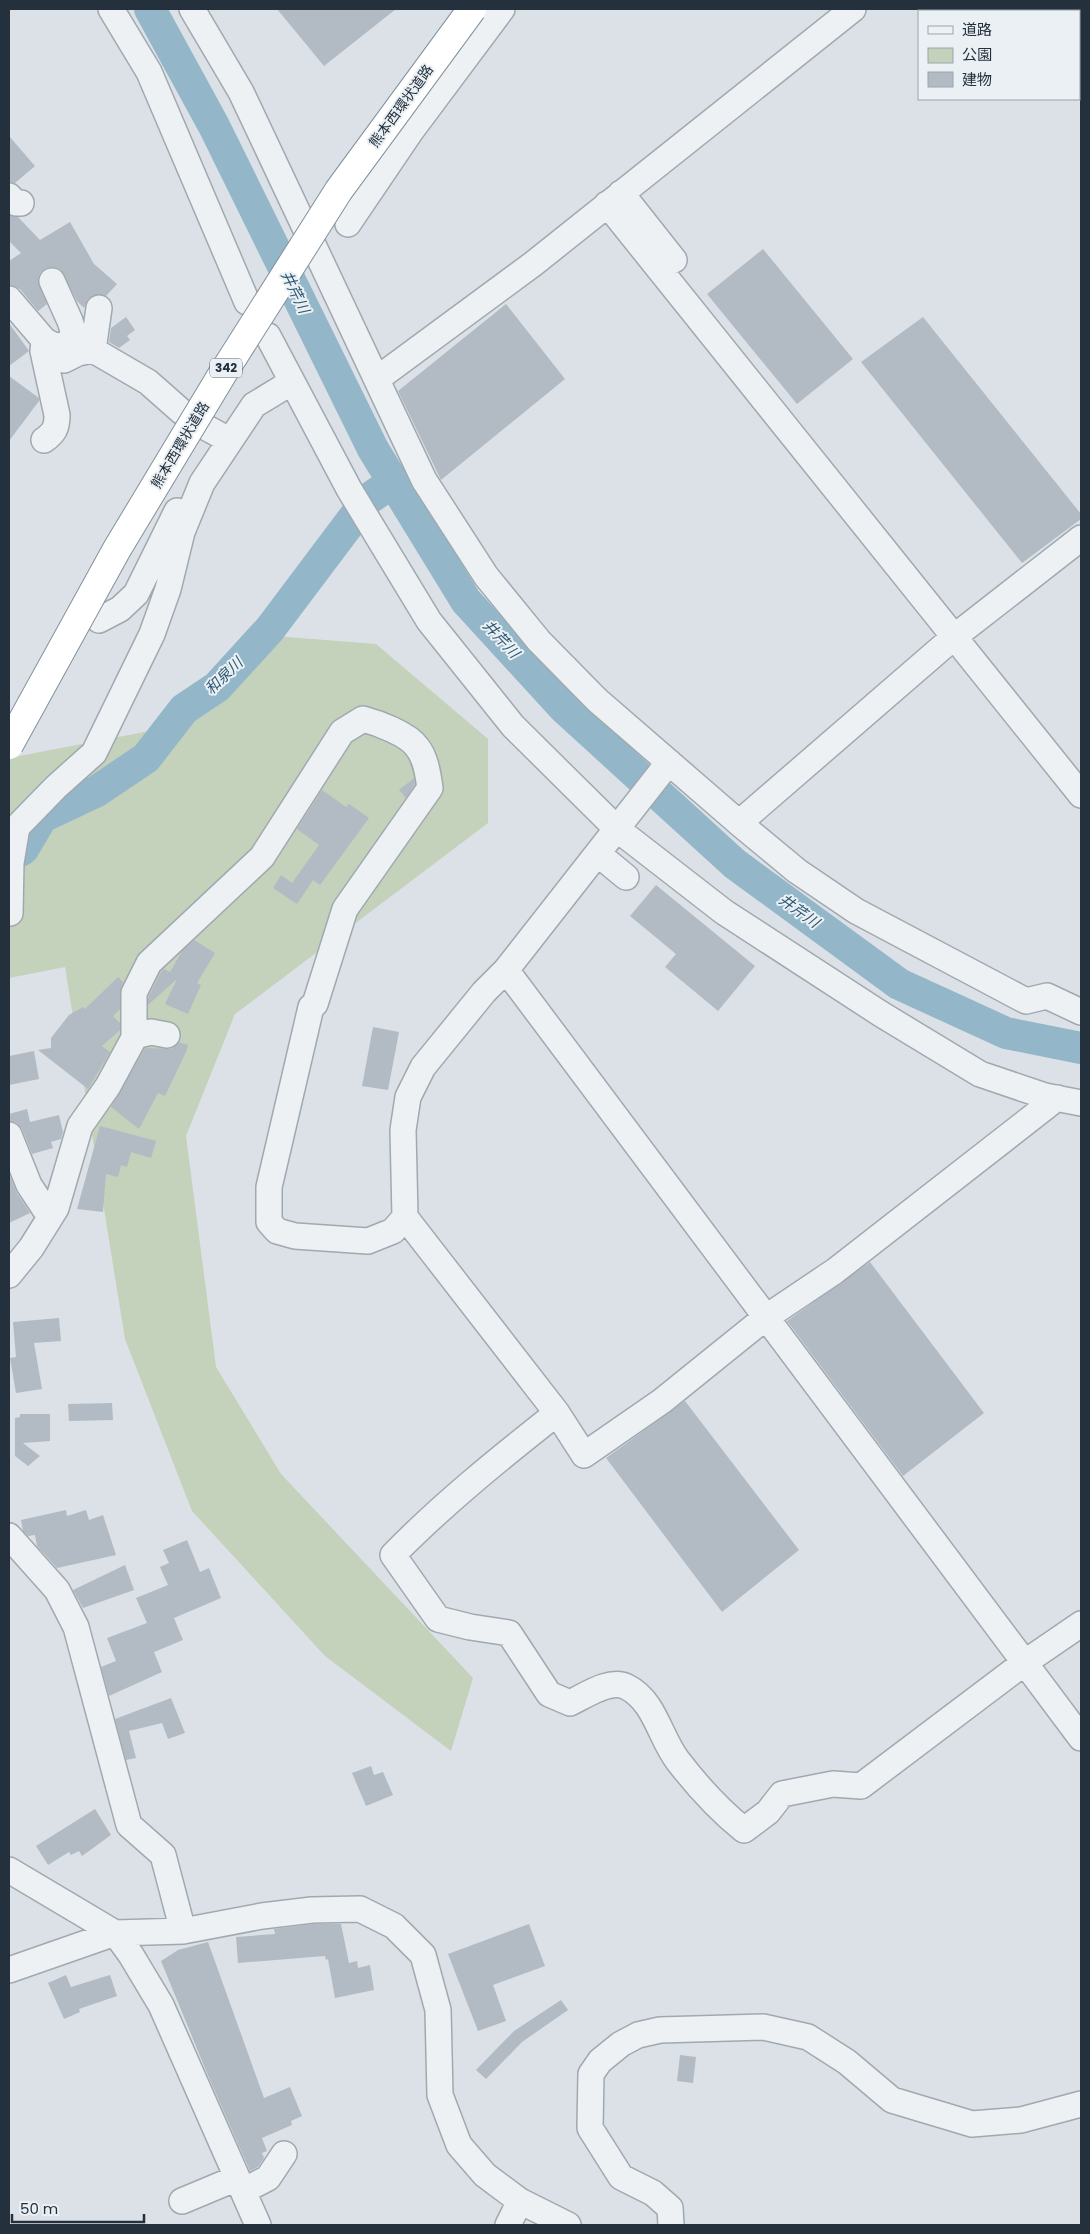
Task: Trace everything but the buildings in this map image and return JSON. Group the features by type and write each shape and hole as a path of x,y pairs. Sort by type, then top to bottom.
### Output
{"highway":[{"name":"熊本西環状道路","path":"9,745 117,549 223,373 340,190 472,9"}],"street":[{"path":"111,9 149,72 247,302"},
{"path":"192,9 242,92 424,480 486,576 539,641 597,700 666,765 797,871 856,911 1058,1018 1081,1026"},
{"path":"348,224 411,131 502,9"},
{"path":"377,379 533,264 852,9"},
{"path":"614,198 960,633 1081,795"},
{"path":"43,345 56,347 68,343 74,334 52,281"},
{"path":"9,299 43,345 64,360 78,353 92,350 148,382 182,412"},
{"path":"92,350 99,308"},
{"path":"268,336 349,489 430,621 512,726 624,820 724,912 881,1014 980,1074 1045,1096 1081,1102"},
{"path":"43,345 58,415 57,426 52,434 44,440"},
{"path":"10,913 12,863 17,827 94,753 152,634 168,589 182,532 202,483 254,405 282,388 294,385"},
{"path":"205,427 229,440"},
{"path":"99,620 120,609 136,594 171,520 186,498 202,483"},
{"path":"739,823 960,633 1081,538"},
{"path":"960,633 1081,773"},
{"path":"9,1275 31,1248 56,1208 80,1126 108,1086 134,1036 134,993 149,963 262,857 342,732 363,719 384,724 417,747 426,768 430,788 345,909 315,1004 311,1007 269,1187 267,1209 269,1222 276,1231 295,1236 368,1241 393,1231 405,1217"},
{"path":"666,765 506,970 484,992 423,1067 408,1097 403,1130 405,1217 557,1413 584,1455 662,1401 765,1318 835,1271 1057,1098"},
{"path":"598,854 626,877"},
{"path":"506,970 1081,1738"},
{"path":"1026,1001 1047,996 1081,1012"},
{"path":"134,1036 151,1032 167,1035"},
{"path":"9,1135 29,1185 50,1218"},
{"path":"557,1413 419,1528 393,1555 438,1619 470,1627 509,1633 549,1694 570,1703 608,1685 626,1686 646,1702 677,1760 720,1810 744,1830 768,1812 782,1794 833,1784 861,1786 1024,1663 1081,1624"},
{"path":"9,1536 57,1590 76,1627 129,1825 163,1855 182,1931"},
{"path":"9,1870 115,1933 144,1975 161,2005 258,2225"},
{"path":"9,1970 115,1933 182,1931 262,1916 321,1910 360,1909 394,1926 424,1956 438,2010 440,2095 459,2146 485,2175 520,2201 568,2225"},
{"path":"670,2225 670,2208 653,2193 621,2177 590,2128 591,2074 600,2061 621,2044 638,2035 660,2030 763,2027 808,2037 847,2062 892,2100 972,2124 1021,2120 1081,2104"},
{"path":"182,2201 268,2178 284,2154"},
{"path":"508,2225 520,2201"}],"green space":[{"path":"274,636 376,644 488,739 488,823 235,1014 186,1136 216,1367 281,1474 473,1678 451,1751 325,1656 192,1511 125,1339 65,967 9,978 9,758 186,724"}],"waterway":[{"name":"井芹川","path":"150,9 214,126 373,449 466,601 564,708 735,864 899,984 1006,1033 1081,1048"},
{"name":"和泉川","path":"9,857 23,849 42,817 97,791 146,758 184,709 217,687 270,629 367,500 393,482"}]}
